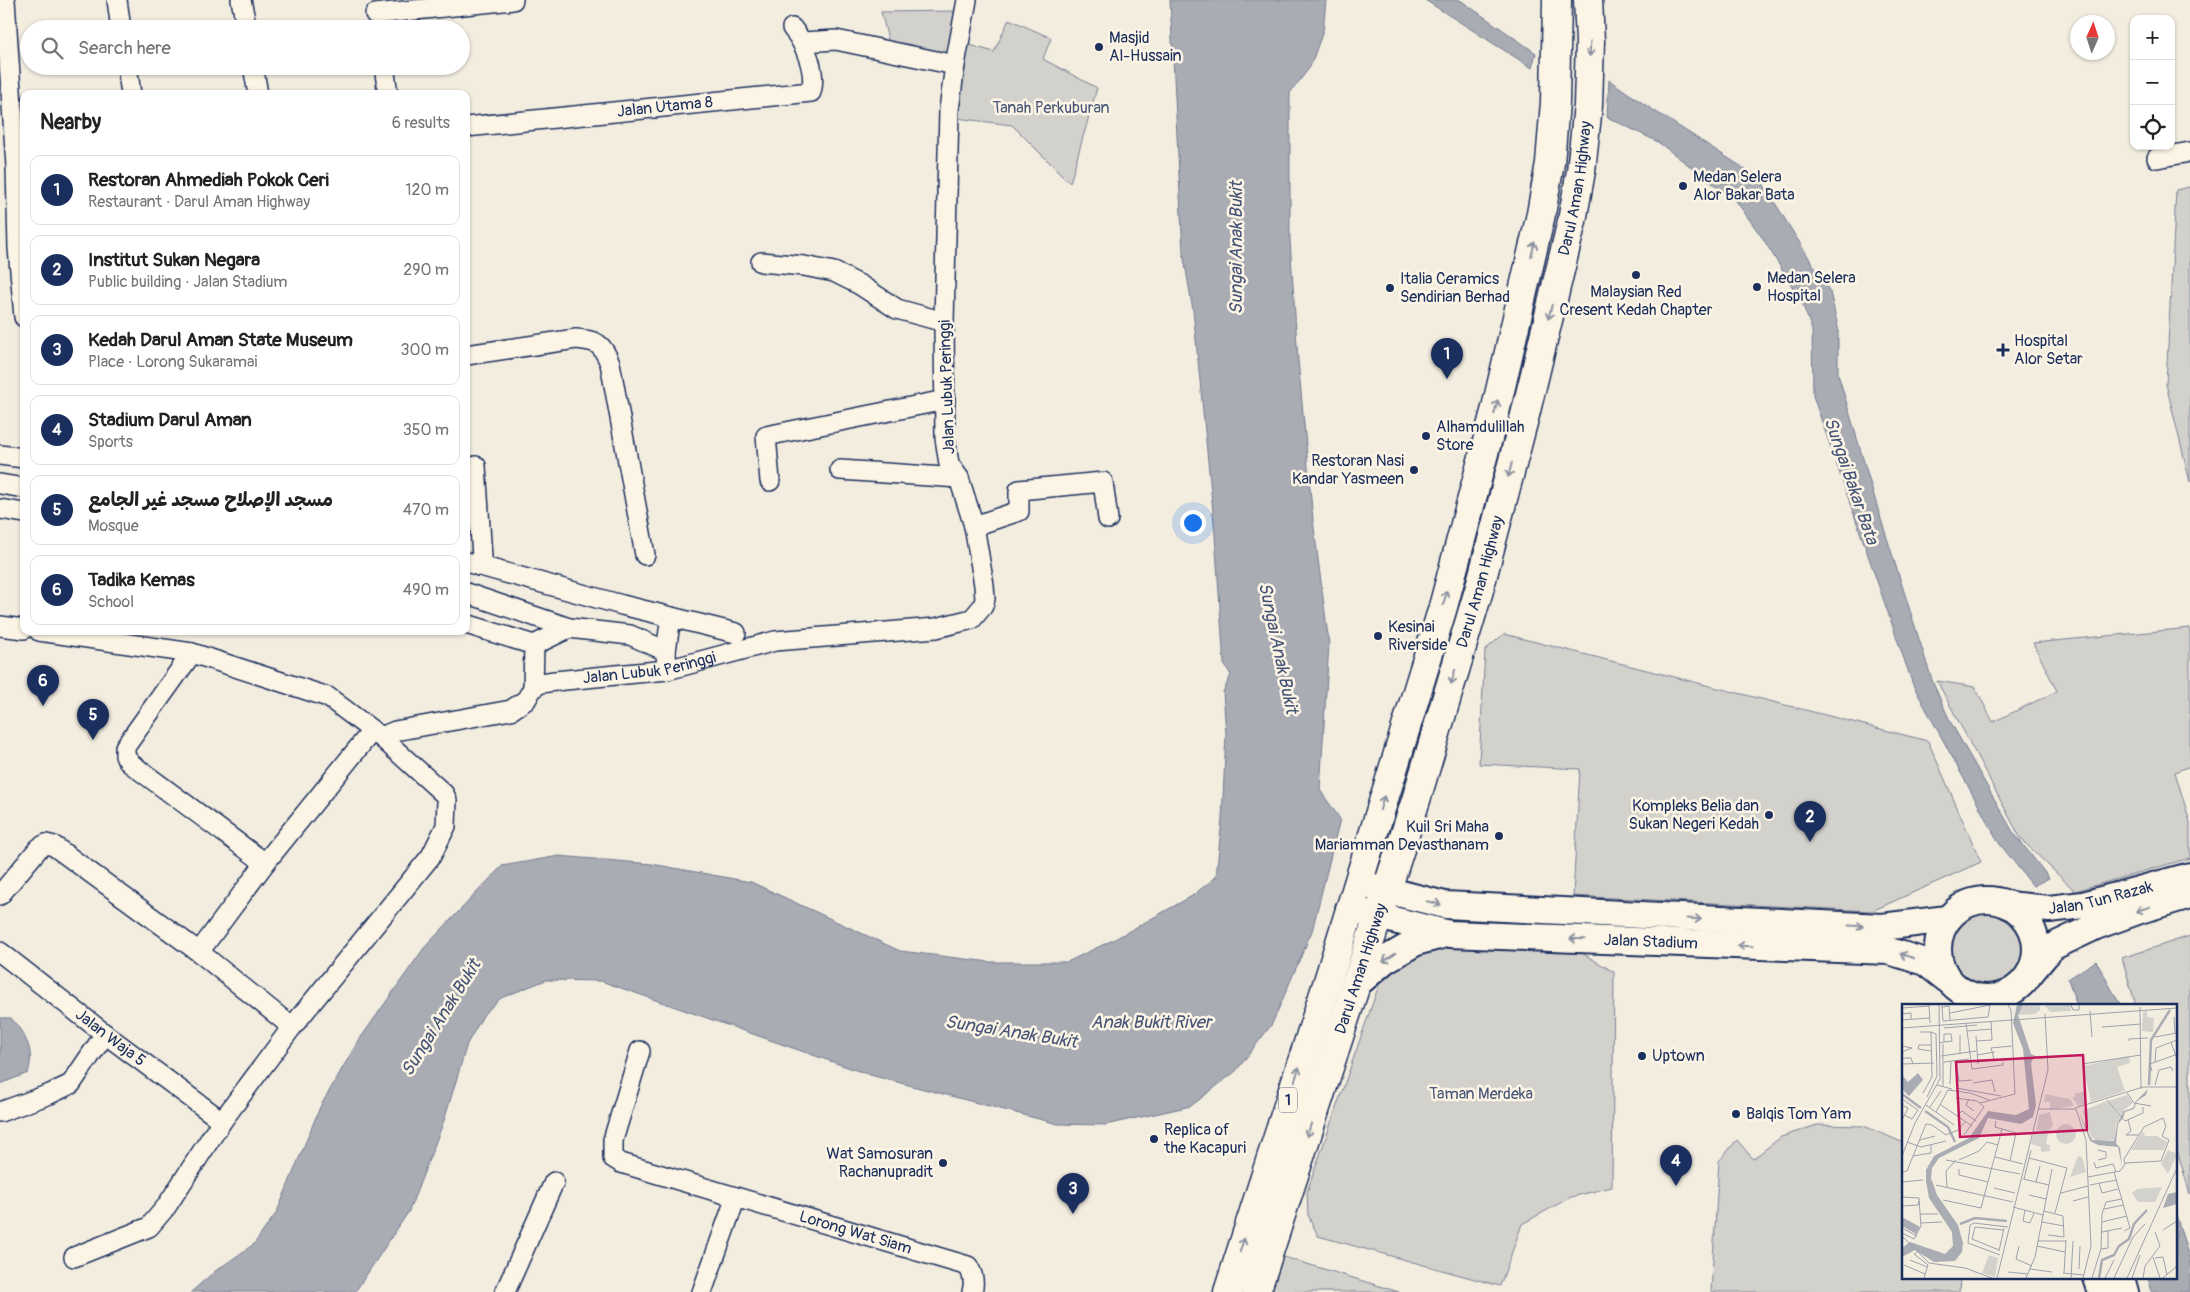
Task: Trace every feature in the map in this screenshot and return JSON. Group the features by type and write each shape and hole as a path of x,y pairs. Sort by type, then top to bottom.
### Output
{"main road":[{"name":"Darul Aman Highway","path":"1228,1292 1358,883 1443,607 1496,408 1541,214 1550,163 1556,102 1557,0"},
{"name":"Darul Aman Highway","path":"1256,1292 1383,904 1479,590 1525,415 1572,221 1583,158 1588,105 1590,41 1588,0"},
{"name":"Jalan Tun Razak","path":"2008,905 2049,909 2083,905 2190,876"},
{"name":"Jalan Stadium","path":"1358,883 1383,904 1450,934 1889,951 1925,962 1948,980"},
{"name":"Jalan Tun Razak","path":"2024,987 2052,947 2096,926 2190,895"},
{"path":"1990,900 2008,905 2020,912 2030,925 2036,940 2036,956 2024,987 2008,994 1979,1002 1960,991 1948,980 1940,966 1937,950 1940,934 1947,920 1959,908 1974,902 1990,900"},
{"name":"Jalan Stadium","path":"1349,909 1383,904 1445,906 1882,927 1947,920"},
{"path":"1357,984 1385,960 1416,942 1450,934"},
{"path":"2098,1280 2102,1292"}],"street":[{"path":"5,0 16,166 20,271"},
{"path":"117,0 120,20"},
{"path":"241,0 245,20"},
{"path":"375,14 513,0"},
{"name":"Jalan Lubuk Peringgi","path":"533,688 541,683 775,642 936,628 972,619 983,606 985,599 974,526 959,478 949,464 946,451 944,322 949,110 967,0"},
{"name":"Jalan Utama 8","path":"470,127 811,92 814,82 798,35 836,40 955,65"},
{"path":"128,75 130,90"},
{"path":"255,75 257,90"},
{"path":"385,75 387,90"},
{"path":"2157,158 2190,152"},
{"path":"761,262 804,266 834,272 860,285 897,309 944,322"},
{"path":"470,354 576,339 591,340 600,344 610,363 646,555"},
{"path":"770,481 766,436 945,400"},
{"path":"0,455 20,458"},
{"path":"473,564 482,557 476,466"},
{"path":"840,470 959,478"},
{"path":"974,526 1019,511 1019,490 1102,482 1108,519"},
{"path":"0,484 20,487"},
{"path":"0,509 20,512"},
{"path":"473,564 736,633"},
{"path":"470,593 569,628 630,635 667,660 671,617"},
{"path":"470,625 534,645 569,628"},
{"path":"0,626 20,628"},
{"path":"67,635 192,653 328,697 376,734 444,794 447,800 446,826 431,856 292,1027 222,1121 166,1207 149,1227 74,1257"},
{"path":"199,952 265,863 376,734 511,710 526,700 533,688 534,645"},
{"path":"192,653 125,747 125,756 130,763 265,863"},
{"path":"0,895 39,848 46,844 54,846 199,952 292,1027"},
{"name":"Jalan Waja 5","path":"0,952 105,1034 222,1121"},
{"path":"0,1112 50,1094 71,1084 105,1034"},
{"name":"Lorong Wat Siam","path":"640,1051 613,1140 613,1158 621,1163 968,1266 975,1285 972,1292"},
{"path":"505,1292 554,1182"},
{"path":"702,1292 736,1197"}],"green space":[{"path":"958,11 950,62 890,47 881,12"},
{"name":"Tanah Perkuburan","path":"1009,19 1051,38 1043,59 1097,88 1070,183 1012,125 956,118 963,43 994,52"},
{"path":"2190,187 2190,482 2166,384 2176,190"},
{"path":"2190,628 2190,766 2175,772 2190,822 2190,858 2075,891 2021,839 1937,681 1975,687 1993,722 2057,691 2033,643"},
{"name":"Kompleks Belia dan Sukan Negeri Kedah","path":"1504,634 1928,741 1981,862 1872,911 1573,896 1580,769 1479,764 1485,650"},
{"path":"1987,907 2003,910 2017,919 2026,933 2029,949 2026,965 2017,979 2003,988 1987,991 1971,988 1957,979 1948,965 1945,949 1948,933 1957,919 1971,910"},
{"path":"2190,936 2190,1194 2178,1154 2178,1004 2135,1004 2122,958"},
{"name":"Taman Merdeka","path":"1439,943 1565,943 1614,972 1612,1187 1571,1197 1522,1224 1500,1286 1318,1236 1308,1215 1307,1192 1381,979 1398,966"},
{"path":"1817,1125 1864,1126 1902,1142 1902,1280 1960,1280 1959,1292 1711,1292 1719,1161 1737,1140 1753,1159 1781,1137"},
{"path":"1281,1256 1399,1292 1270,1292"}],"water":[{"name":"Anak Bukit River","path":"1170,0 1326,0 1323,31 1310,67 1290,93 1290,240 1298,360 1313,520 1329,644 1320,790 1340,819 1312,931 1272,1024 1236,1071 1191,1106 1105,1125 1058,1124 870,1075 601,981 546,980 501,998 484,1014 467,1044 445,1118 409,1211 355,1292 191,1292 214,1272 254,1244 277,1212 320,1107 357,1043 424,948 502,866 559,856 652,864 751,882 900,951 990,962 1067,962 1113,940 1192,896 1216,877 1222,819 1226,734 1223,692 1231,675 1224,664 1214,522 1193,310 1183,253"},
{"path":"1425,0 1460,0 1536,53 1532,68"},
{"name":"Sungai Bakar Bata","path":"1609,80 1762,182 1830,292 1838,327 1838,374 1880,516 1933,683 1950,721 2013,832 2049,878 2033,886 1999,843 1913,685 1813,396 1812,330 1802,303 1764,240 1736,201 1658,142 1607,117"},
{"path":"2096,961 2120,1004 2076,1004 2068,979"},
{"path":"0,1018 11,1018 25,1037 30,1050 30,1065 28,1073 0,1084"},
{"path":"2178,1222 2190,1261 2190,1292 2152,1292 2149,1280 2178,1280"}],"place":[{"name":"Masjid Al-Hussain","path":"1099,47"},
{"name":"Medan Selera Alor Bakar Bata","path":"1683,186"},
{"name":"Malaysian Red Cresent Kedah Chapter","path":"1636,275"},
{"name":"Medan Selera Hospital","path":"1757,287"},
{"name":"Italia Ceramics Sendirian Berhad","path":"1390,288"},
{"name":"Hospital Alor Setar","path":"2003,350"},
{"name":"Restoran Ahmediah Pokok Ceri","path":"1447,379"},
{"name":"Alhamdulillah Store","path":"1426,436"},
{"name":"Restoran Nasi Kandar Yasmeen","path":"1414,470"},
{"name":"Kesinai Riverside","path":"1378,636"},
{"name":"Tadika Kemas","path":"43,706"},
{"name":"مسجد الإصلاح مسجد غير الجامع","path":"93,740"},
{"name":"Kompleks Belia dan Sukan Negeri Kedah","path":"1769,815"},
{"name":"Kuil Sri Maha Mariamman Devasthanam","path":"1499,836"},
{"name":"Institut Sukan Negara","path":"1810,842"},
{"name":"Uptown","path":"1642,1056"},
{"name":"Balqis Tom Yam","path":"1736,1114"},
{"name":"Replica of the Kacapuri","path":"1154,1139"},
{"name":"Wat Samosuran Rachanupradit","path":"943,1163"},
{"name":"Stadium Darul Aman","path":"1676,1186"},
{"name":"Kedah Darul Aman State Museum","path":"1073,1214"}],"water label":[{"name":"Sungai Anak Bukit","path":"1236,248"},
{"name":"Sungai Anak Bukit","path":"1278,648"},
{"name":"Sungai Anak Bukit","path":"441,1018"},
{"name":"Sungai Anak Bukit","path":"1011,1032"}]}
